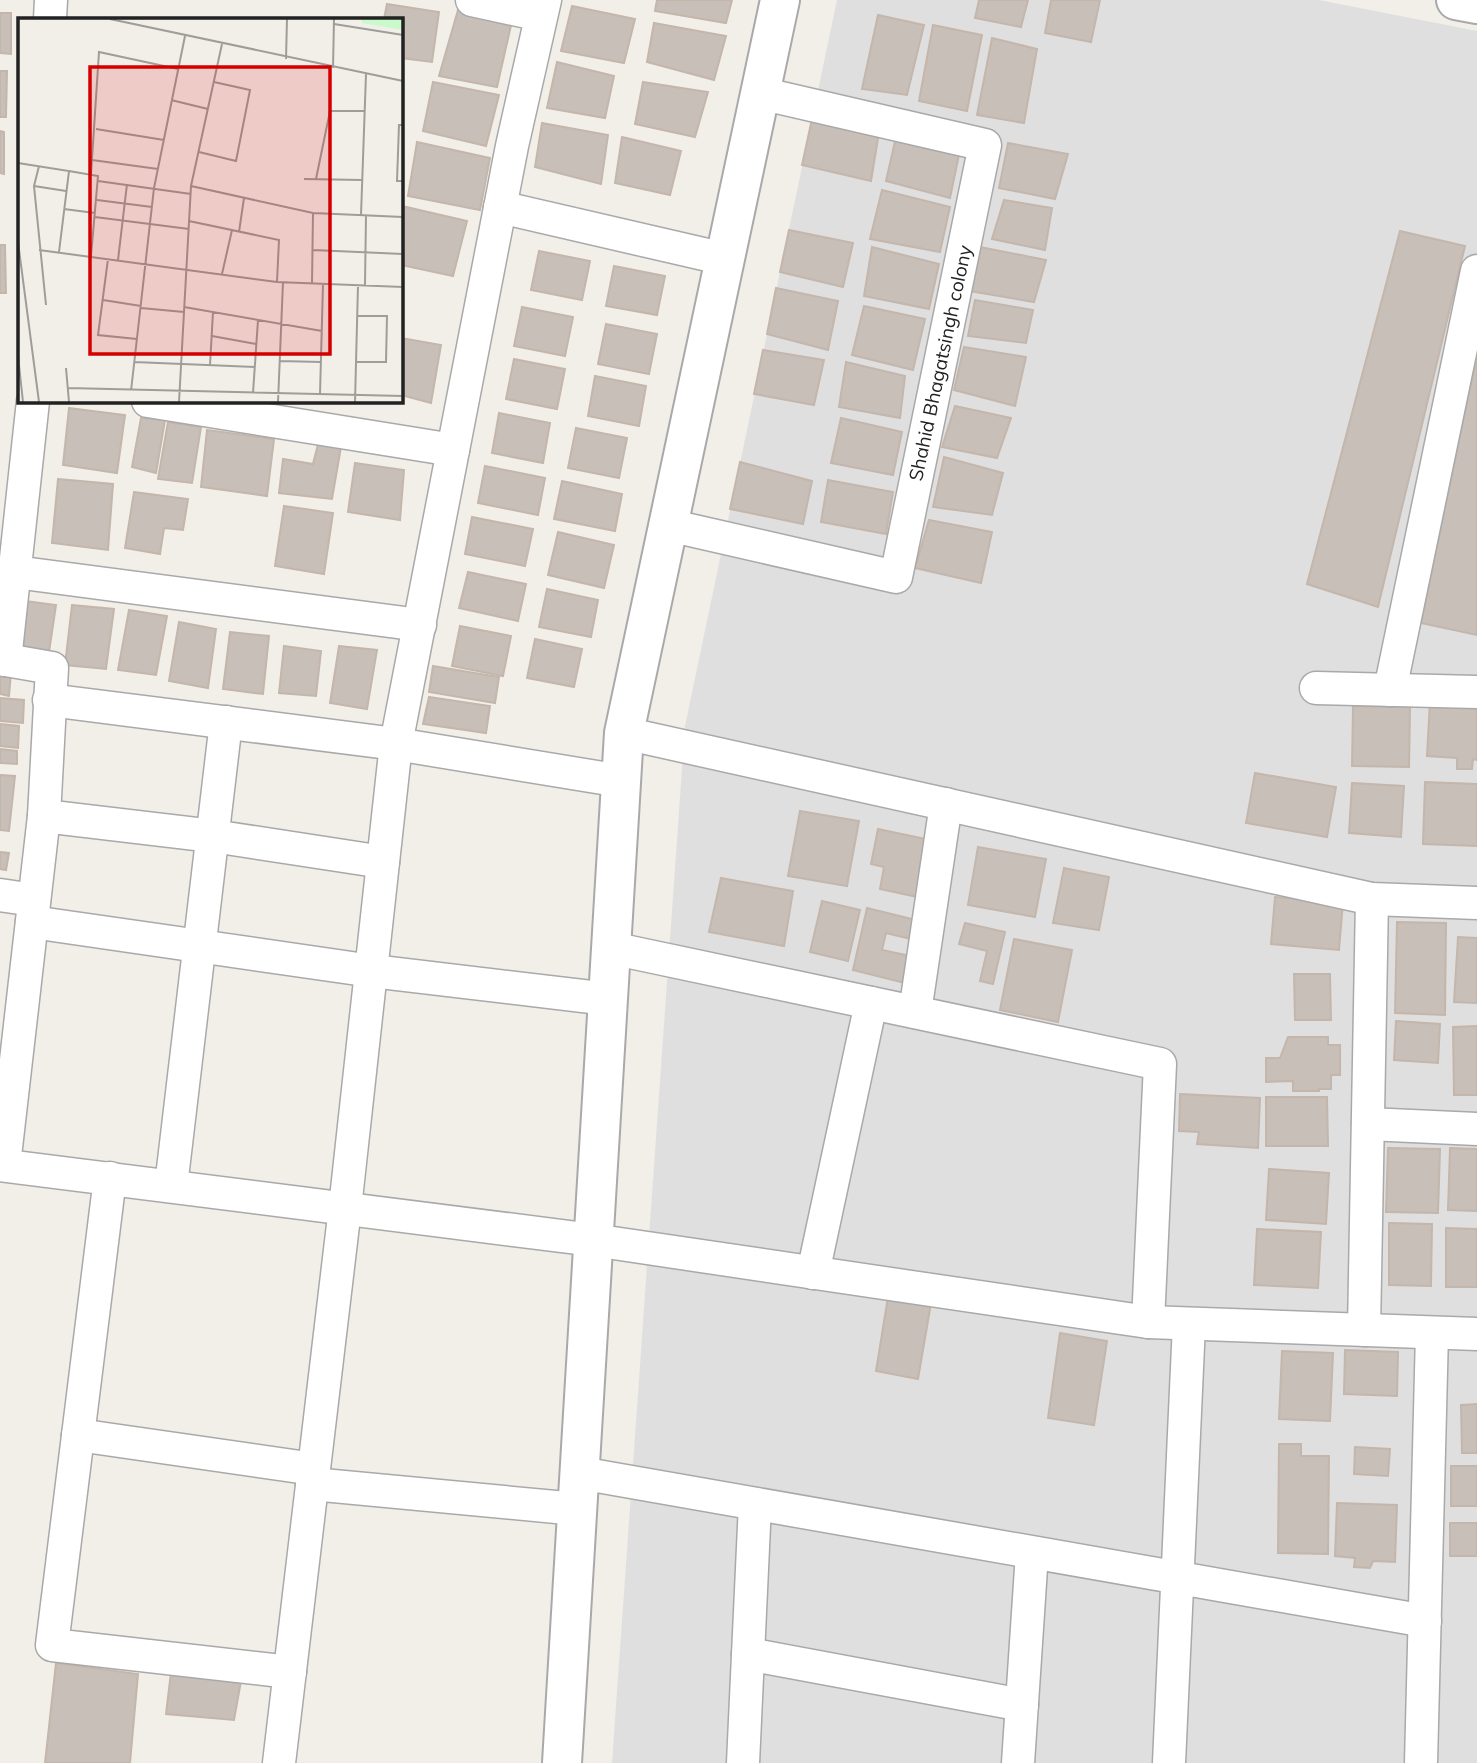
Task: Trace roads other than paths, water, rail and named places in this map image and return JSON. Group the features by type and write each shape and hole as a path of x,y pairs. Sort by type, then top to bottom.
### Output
{"street":[{"path":"50,18 51,0"},
{"path":"279,1763 345,1208 396,744 500,206 543,7 472,0"},
{"path":"562,1763 624,733 780,0"},
{"path":"1456,0 1477,4"},
{"name":"Shahid Bhagatsingh colony","path":"668,525 896,577 985,145 760,93"},
{"path":"500,206 725,260"},
{"path":"1390,690 1477,271"},
{"path":"33,402 15,572 2,660 52,668 44,816 2,1165 593,1240 1148,1322 1477,1335"},
{"path":"154,402 453,450"},
{"path":"15,572 420,625"},
{"path":"1316,688 1477,692"},
{"path":"49,700 396,744 621,781"},
{"path":"171,1186 226,722"},
{"path":"624,733 1372,899 1477,903"},
{"path":"915,1012 946,804"},
{"path":"44,816 213,836 383,862"},
{"path":"0,895 33,911 199,947 608,999"},
{"path":"1364,1330 1372,899"},
{"path":"611,948 1160,1064 1148,1322"},
{"path":"813,1273 871,1003"},
{"path":"1368,1125 1477,1129"},
{"path":"110,1178 52,1645 290,1672"},
{"path":"1169,1763 1189,1324"},
{"path":"1422,1763 1432,1333"},
{"path":"78,1435 313,1476 755,1504 1425,1621"},
{"path":"743,1763 755,1504"},
{"path":"1017,1763 1032,1553"},
{"path":"748,1654 1021,1705"}]}
